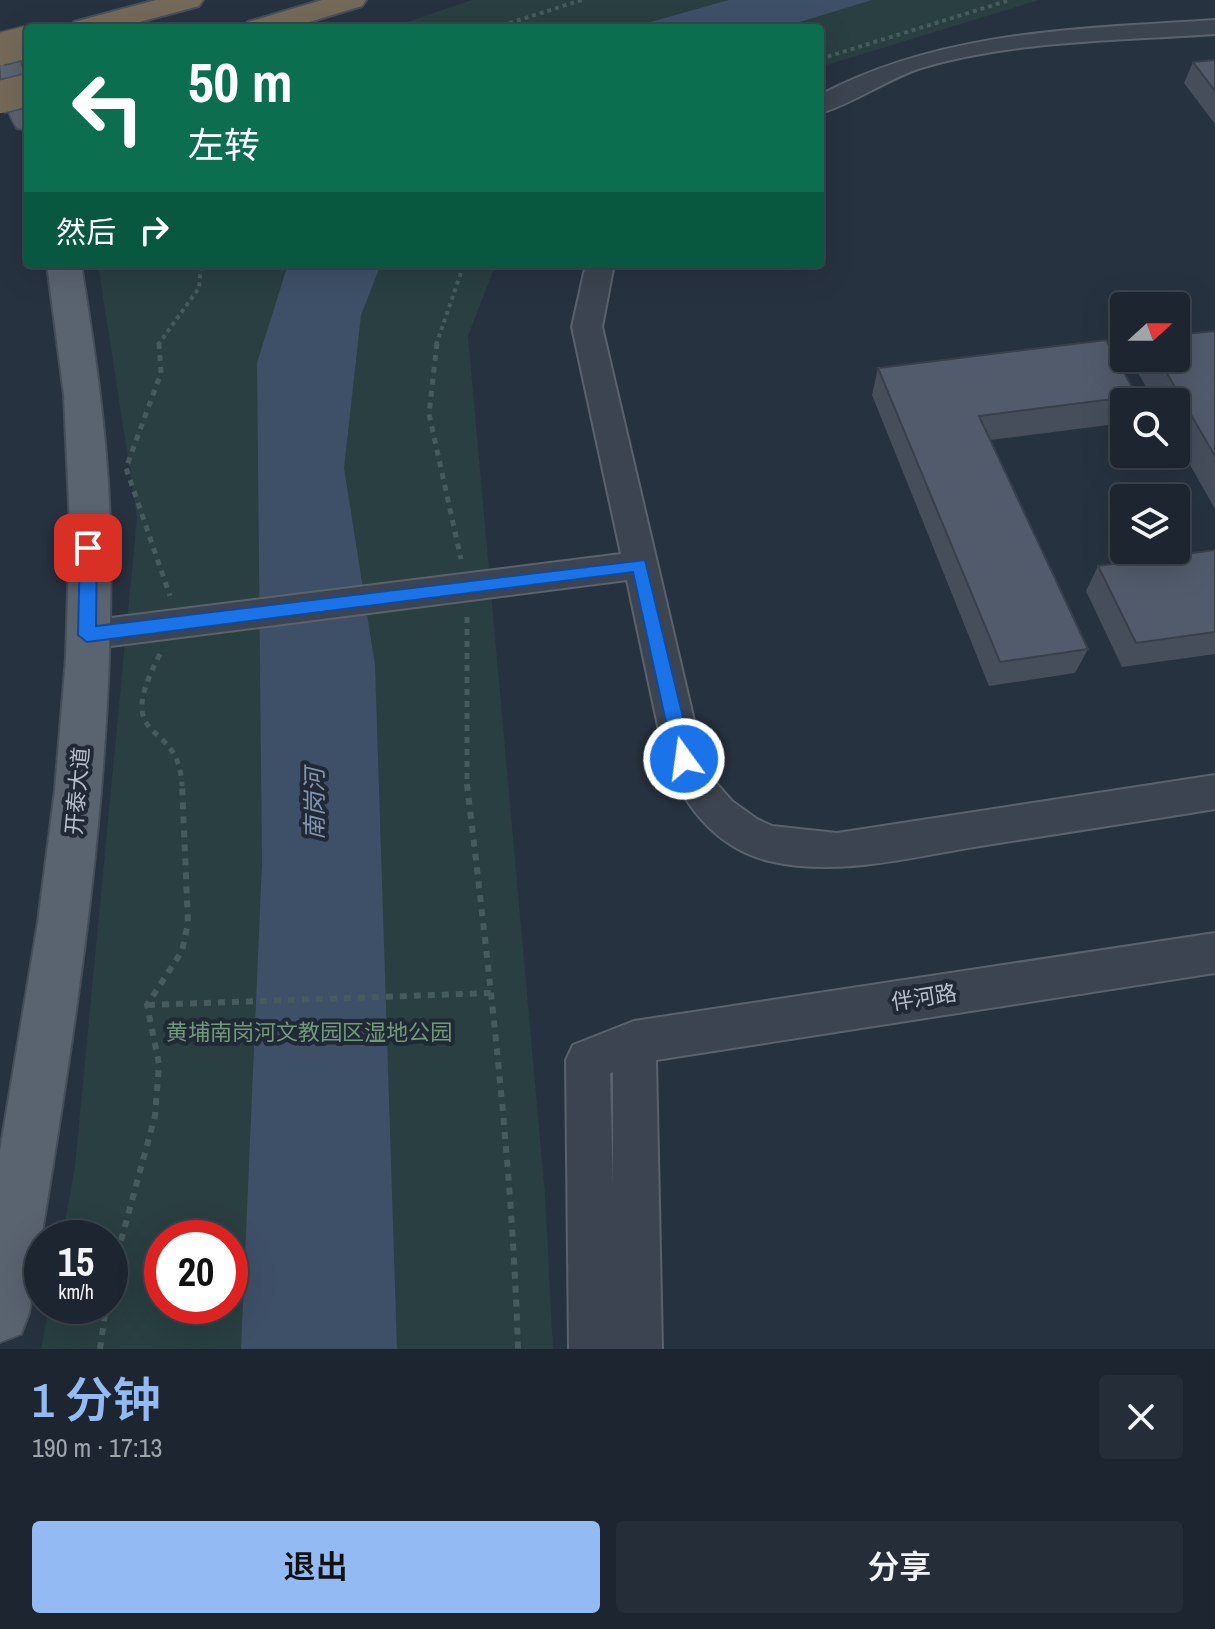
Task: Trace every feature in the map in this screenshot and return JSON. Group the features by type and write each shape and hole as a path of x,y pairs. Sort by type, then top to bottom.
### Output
{"highway":[{"path":"99,24 189,0"},
{"path":"271,24 352,0"},
{"path":"0,49 24,43"},
{"path":"0,97 24,91"}],"main road":[{"path":"0,49 24,111"},
{"name":"开泰大道","path":"0,1313 60,942 75,821 87,635 88,497 84,424 64,268"}],"street":[{"path":"824,102 852,85 894,68 944,55 1005,45 1215,27"},
{"path":"599,268 587,327 684,759 696,787 718,813 769,843 837,851 1215,792"},
{"path":"87,635 639,565"},
{"name":"伴河路","path":"593,1349 588,1060 634,1042 1215,953"},
{"path":"634,1042 638,1349"}],"path":[{"path":"507,24 582,0"},
{"path":"824,58 1010,0"},
{"path":"127,1220 155,1116 159,1064 147,1005 182,951 188,923 181,767 175,749 148,728 141,711 142,689 174,625 168,585 126,468 161,373 158,344 199,288 201,268"},
{"path":"463,268 442,323 429,396 431,425 467,588 466,777 491,993 515,1247 518,1349"},
{"path":"147,1005 491,993"},
{"path":"100,1349 103,1324"}],"green space":[{"path":"472,0 1039,0 824,66 824,24 401,24"},
{"name":"黄埔南岗河文教园区湿地公园","path":"99,268 494,268 468,336 545,1194 553,1349 41,1349 46,1324 128,1324 128,1220 65,1220 75,1166 137,517"}],"water":[{"path":"729,0 872,0 793,24 643,24"},
{"name":"南岗河","path":"287,268 379,268 361,315 344,468 375,665 397,1349 241,1349 242,1324 248,1324 247,1220 262,864 257,363"}],"building":[{"path":"1215,60 1215,91 1193,62"},
{"path":"1215,331 1215,456 1190,413 1190,388 1175,388 1166,372 1190,372 1190,334"},
{"path":"1106,340 1110,347 1110,372 1124,372 1133,388 1110,388 1110,399 979,416 1088,649 1000,662 878,368"},
{"path":"1215,550 1215,632 1136,643 1098,566 1190,564 1190,553"}],"route":[{"path":"88,548 87,635 639,565 684,759"}]}
